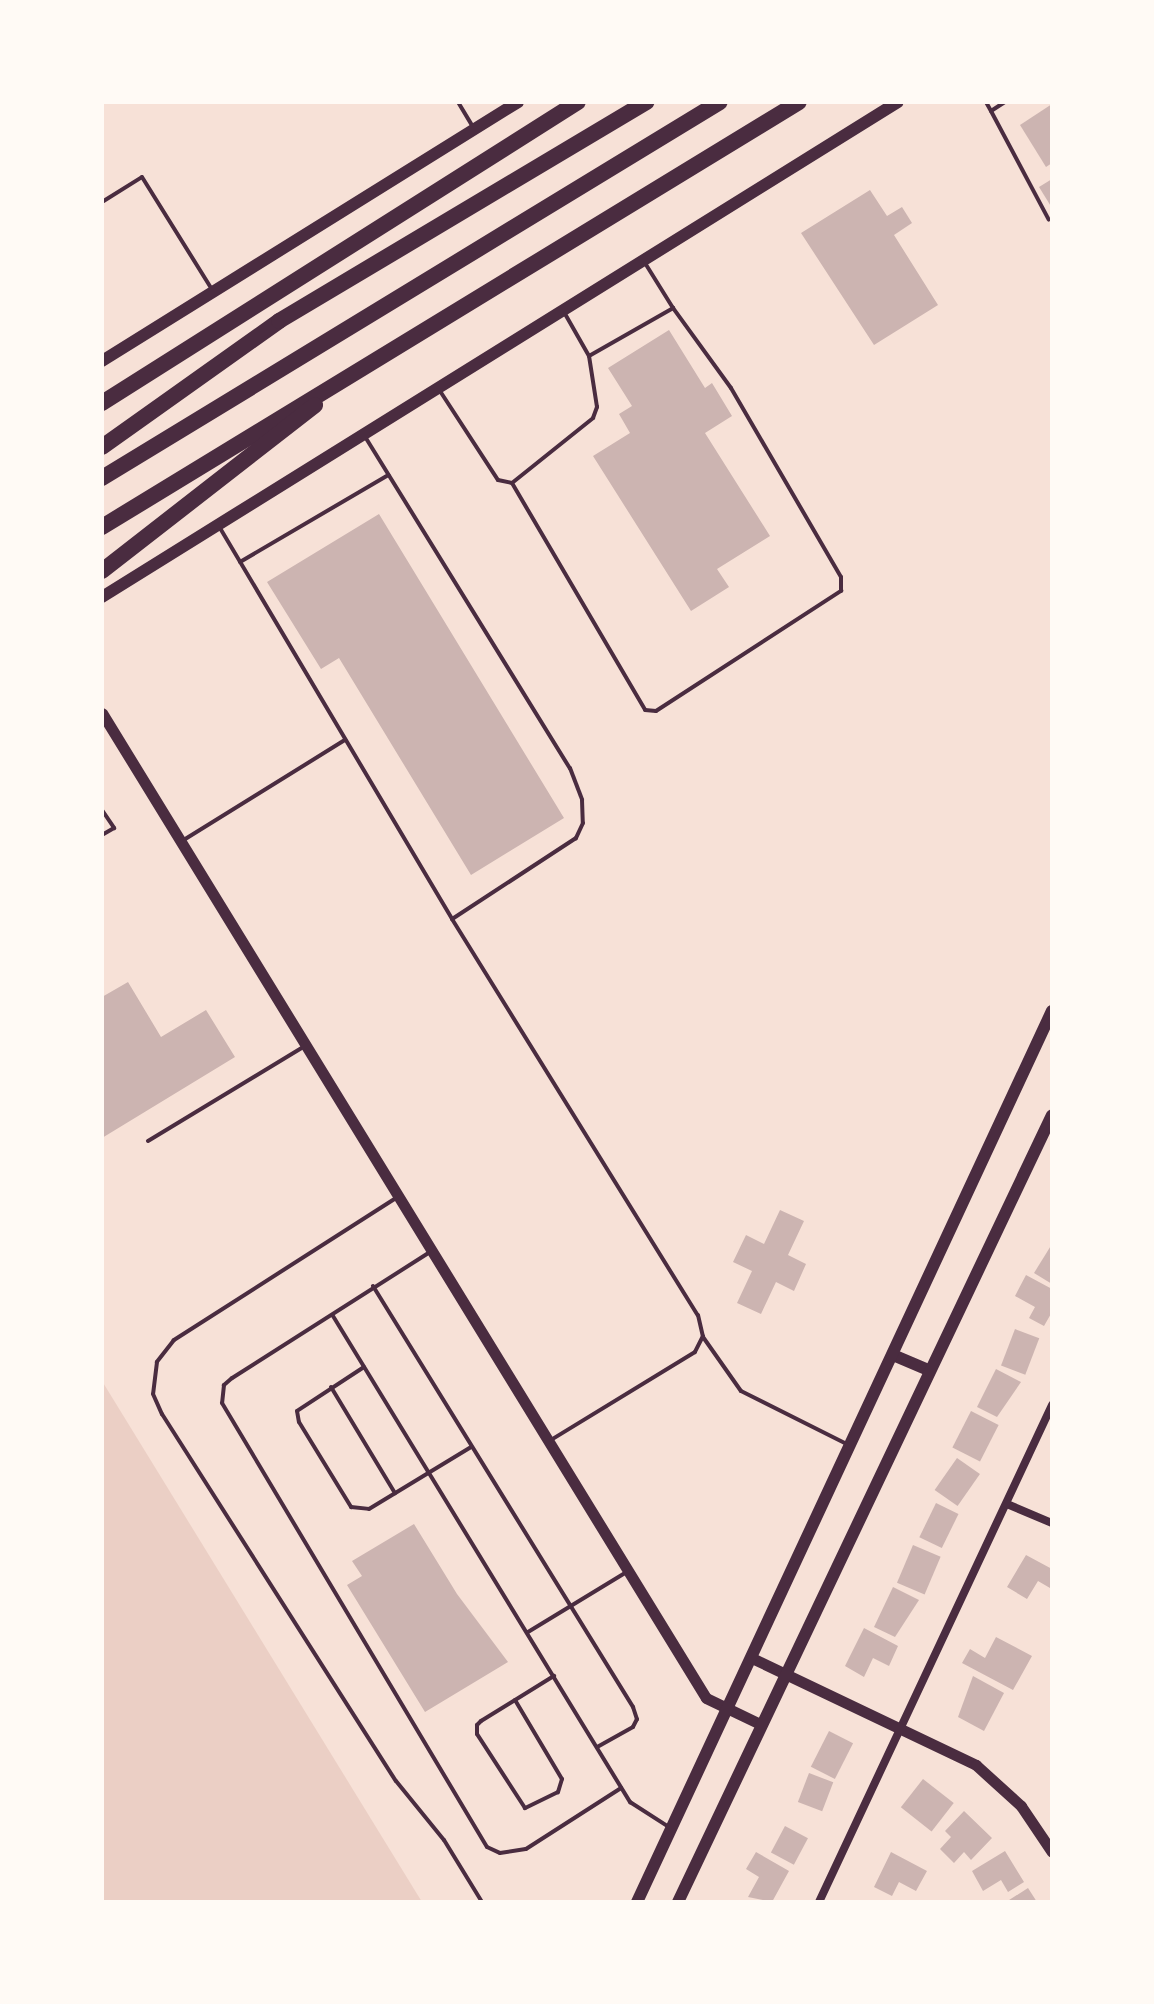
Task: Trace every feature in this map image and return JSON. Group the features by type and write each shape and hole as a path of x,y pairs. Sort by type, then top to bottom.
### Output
{"highway":[{"path":"102,403 578,102"},
{"path":"102,447 279,321 647,102"},
{"path":"102,478 720,102"},
{"path":"102,527 381,354 799,102"},
{"path":"102,571 381,354"}],"main road":[{"path":"103,358 518,102"},
{"path":"102,597 898,102"},
{"path":"637,1902 726,1709 754,1659 1052,1011"},
{"path":"678,1902 758,1723 1052,1115"},
{"path":"893,1355 929,1370"}],"street":[{"path":"102,713 706,1698 758,1723"},
{"path":"819,1902 1052,1405"},
{"path":"1007,1504 1052,1523"},
{"path":"754,1659 900,1726 976,1765 1021,1806 1052,1852"}],"lane":[{"path":"458,102 475,129"},
{"path":"986,102 1049,220"},
{"path":"991,111 1005,102"},
{"path":"102,202 142,177 213,292"},
{"path":"439,389 498,480 512,483 645,710 656,711 841,591 841,577 731,388 673,308 644,261"},
{"path":"589,356 673,308"},
{"path":"512,483 593,418 596,389 589,356 564,311"},
{"path":"364,435 570,768 582,800 583,823 576,838 452,919"},
{"path":"240,562 388,475"},
{"path":"219,526 452,919 698,1315 703,1336 741,1391 852,1446"},
{"path":"180,842 345,740"},
{"path":"102,810 114,828 102,835"},
{"path":"148,1141 305,1046"},
{"path":"399,1197 174,1340 157,1362 153,1394 178,1440 396,1781 444,1840 482,1902"},
{"path":"432,1250 232,1378 221,1393 222,1403 302,1530 476,1836 500,1853 516,1853 621,1788"},
{"path":"373,1285 637,1719 597,1747"},
{"path":"333,1316 621,1788 640,1813 671,1828"},
{"path":"547,1443 695,1352 703,1336"},
{"path":"364,1367 304,1403 297,1411 299,1422 351,1507 369,1509 471,1447"},
{"path":"331,1387 395,1493"},
{"path":"528,1632 629,1571"},
{"path":"515,1700 562,1779 558,1792 535,1807 518,1804 477,1734 481,1721 515,1700 554,1676"}],"shaded area":[{"path":"102,1381 422,1902 102,1902"}],"building":[{"path":"1052,104 1052,163 1046,167 1020,125"},
{"path":"1052,179 1052,208 1039,187"},
{"path":"870,190 887,216 902,207 912,223 894,235 938,305 874,345 801,233"},
{"path":"669,330 705,388 712,383 732,416 705,433 770,536 717,569 729,587 691,611 593,456 630,433 619,414 632,406 608,368"},
{"path":"379,514 564,818 471,875 339,658 321,669 267,582"},
{"path":"128,982 161,1037 206,1010 235,1057 102,1138 102,997"},
{"path":"780,1210 804,1221 788,1255 806,1264 794,1291 776,1282 761,1314 737,1303 752,1271 733,1262 746,1235 764,1244"},
{"path":"1052,1244 1052,1284 1034,1273"},
{"path":"1026,1275 1052,1289 1052,1312 1044,1326 1029,1318 1035,1307 1015,1296"},
{"path":"1015,1329 1039,1338 1025,1375 1001,1365"},
{"path":"996,1369 1021,1382 997,1417 977,1407"},
{"path":"971,1411 999,1425 980,1462 952,1448"},
{"path":"957,1458 980,1474 958,1506 935,1490"},
{"path":"936,1503 958,1514 942,1548 919,1537"},
{"path":"414,1524 457,1594 508,1662 425,1712 347,1585 362,1576 352,1561"},
{"path":"913,1545 941,1557 925,1594 897,1583"},
{"path":"1026,1555 1052,1569 1050,1588 1038,1581 1027,1599 1007,1587"},
{"path":"893,1587 919,1600 895,1637 874,1627"},
{"path":"864,1628 898,1646 889,1666 873,1658 864,1677 845,1666"},
{"path":"996,1637 1032,1656 1013,1690 962,1663 970,1649 985,1658"},
{"path":"973,1676 1004,1693 984,1731 958,1717"},
{"path":"829,1731 853,1743 835,1779 811,1767"},
{"path":"809,1773 833,1782 822,1811 798,1802"},
{"path":"923,1779 954,1803 932,1831 901,1807"},
{"path":"964,1811 992,1838 971,1860 964,1852 954,1863 940,1849 951,1837 945,1831"},
{"path":"785,1826 808,1838 794,1865 771,1852"},
{"path":"1005,1851 1024,1882 1008,1892 1001,1880 983,1891 972,1871"},
{"path":"756,1852 789,1871 772,1902 748,1897 759,1877 746,1869"},
{"path":"891,1852 927,1871 916,1891 899,1882 892,1896 874,1887"},
{"path":"1028,1888 1037,1902 1006,1902"}]}
